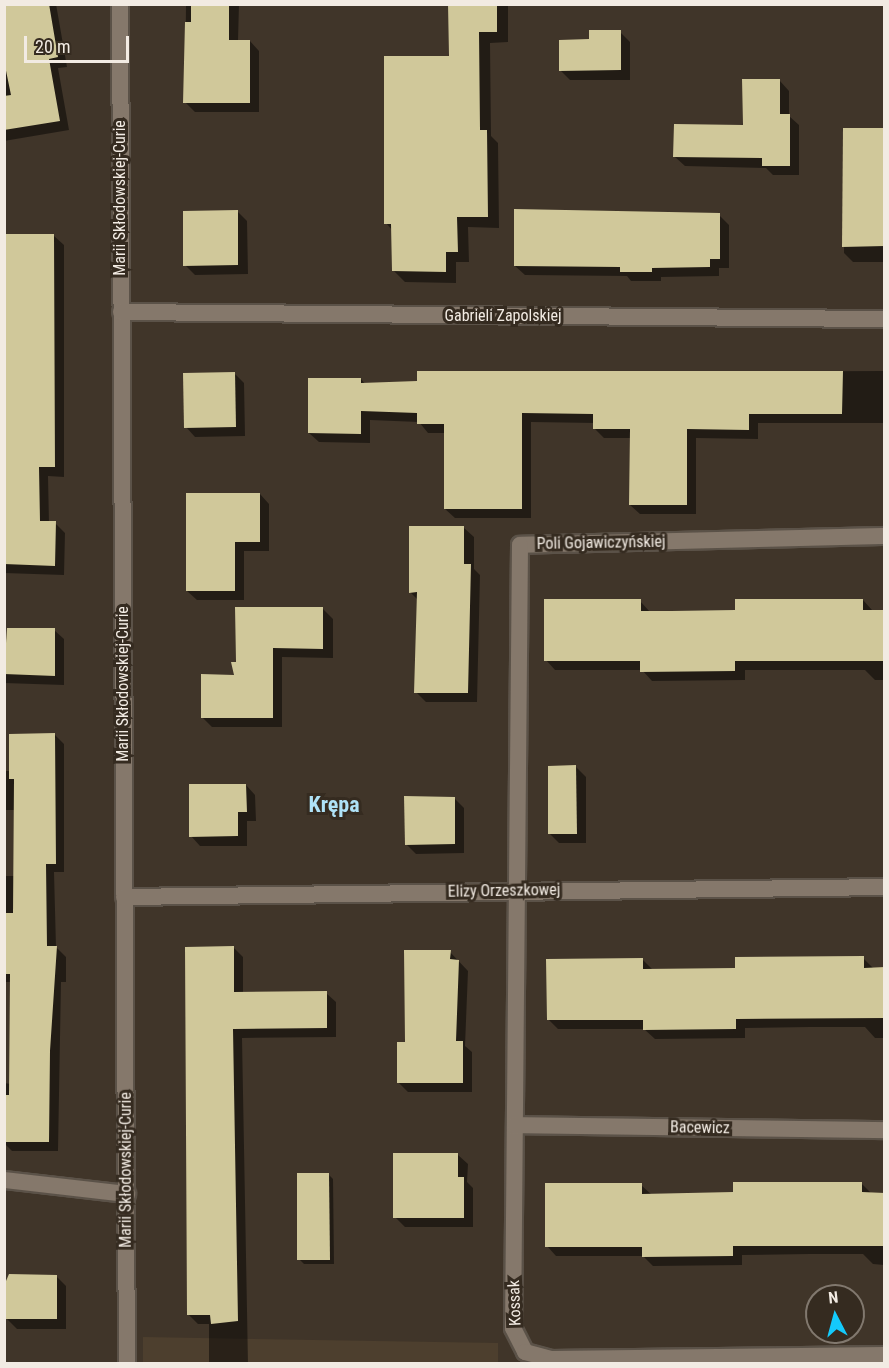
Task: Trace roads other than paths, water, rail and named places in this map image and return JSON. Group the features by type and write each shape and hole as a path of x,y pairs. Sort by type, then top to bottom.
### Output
{"street":[{"name":"Marii Skłodowskiej-Curie","path":"120,4 127,1364"},
{"name":"Gabrieli Zapolskiej","path":"120,312 885,319"},
{"name":"Poli Gojawiczyńskiej","path":"518,890 520,545 885,536"},
{"name":"Elizy Orzeszkowej","path":"124,897 518,890 885,887"},
{"name":"Kossak","path":"518,890 513,1328 525,1352 551,1359 885,1354"},
{"name":"Bacewicz","path":"515,1125 885,1130"},
{"path":"4,1180 127,1194"}],"district":[{"name":"Krępa","path":"334,805"}]}
